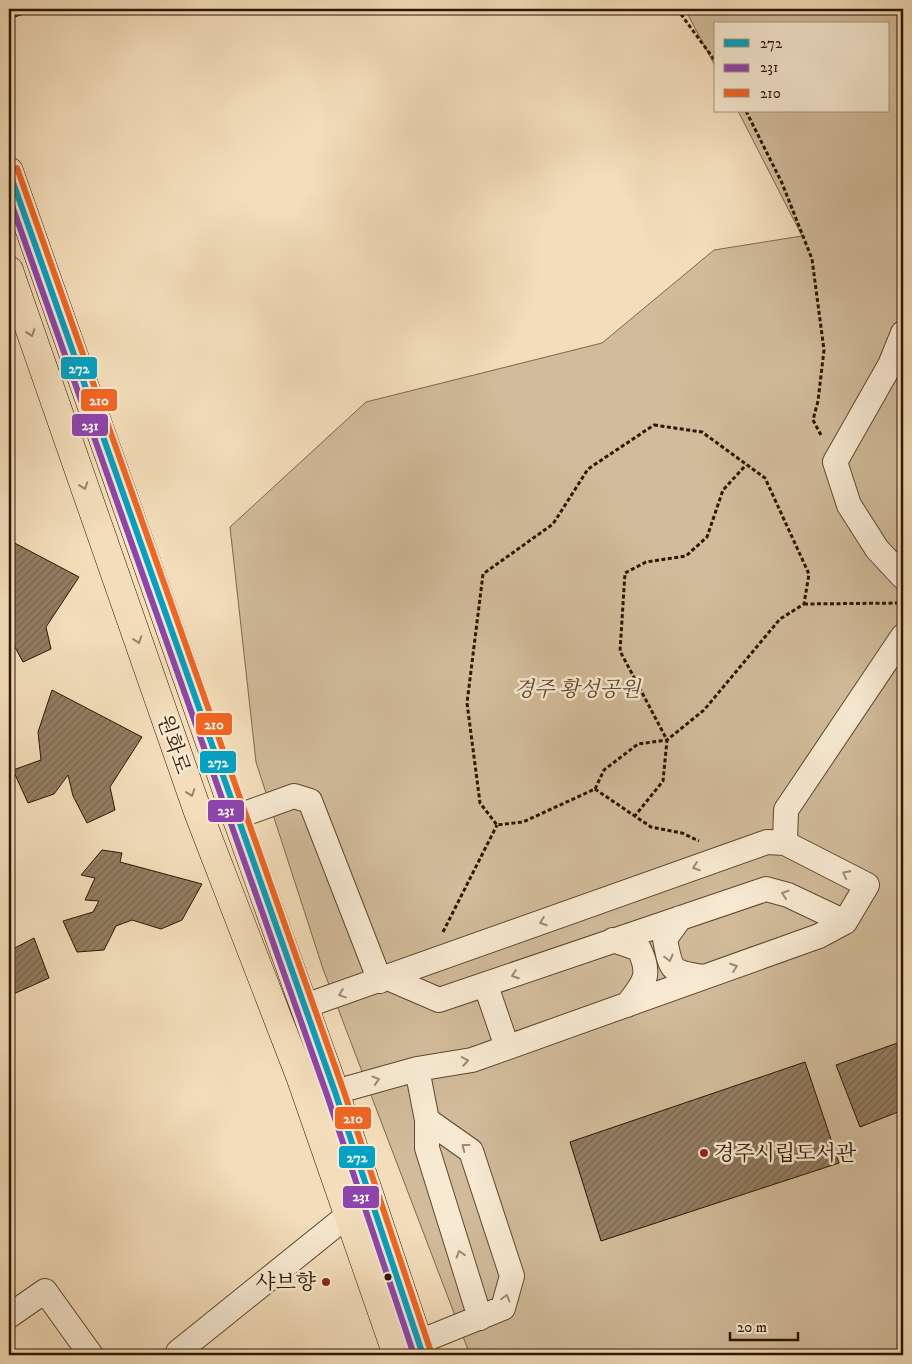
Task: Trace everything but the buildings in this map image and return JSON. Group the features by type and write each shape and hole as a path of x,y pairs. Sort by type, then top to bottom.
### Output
{"main road":[{"name":"원화로","path":"9,171 236,817 335,1092 413,1351"},
{"path":"9,260 34,244"},
{"name":"원화로","path":"9,270 198,812 300,1076 348,1215 413,1351"}],"street":[{"path":"903,333 890,365 835,462 849,505 877,549 903,578"},
{"path":"785,843 786,810 903,636"},
{"path":"236,817 294,796 310,801 384,979 439,1000 486,986 613,940 766,889 788,894 845,922"},
{"path":"305,1006 767,842 785,843 867,885 845,922 819,936 472,1060 417,1069 335,1092"},
{"path":"680,918 665,939 670,964 679,974 704,978"},
{"path":"613,940 639,949 647,966 642,985 627,1005"},
{"path":"486,986 507,1047"},
{"path":"417,1069 427,1120 427,1148 480,1318"},
{"path":"413,1351 503,1308 512,1276 471,1151 427,1120"},
{"path":"178,1355 178,1352 348,1215"},
{"path":"9,1316 45,1291 91,1355"}],"path":[{"path":"677,9 714,59"},
{"path":"746,112 782,183 812,259 824,350 818,401 813,420 835,462"},
{"path":"496,825 480,803 467,703 483,574 553,524 588,469 654,425 702,432 765,478 809,574 804,604"},
{"path":"634,817 663,781 667,740 620,651 625,573 646,562 686,556 707,537 723,490 746,465"},
{"path":"496,825 523,822 595,788 604,770 638,744 667,740 704,710 780,619 804,604 903,603"},
{"path":"595,788 634,817 651,827 682,833 728,855"},
{"path":"426,964 496,825"}],"green space":[{"name":"경주 황성공원","path":"685,9 903,9 903,1355 470,1355 323,969 256,762 230,527 366,402 602,343 714,250 802,236 739,112 890,112 890,22 714,22 714,64"}],"transit line":[{"name":"210","path":"17,168 343,1089 431,1352"},
{"name":"272","path":"9,171 335,1092 423,1355"},
{"name":"231","path":"9,197 327,1095 414,1355"}],"place":[{"name":"경주시립도서관","path":"704,1153"},
{"name":"샤브향","path":"326,1282"}]}
